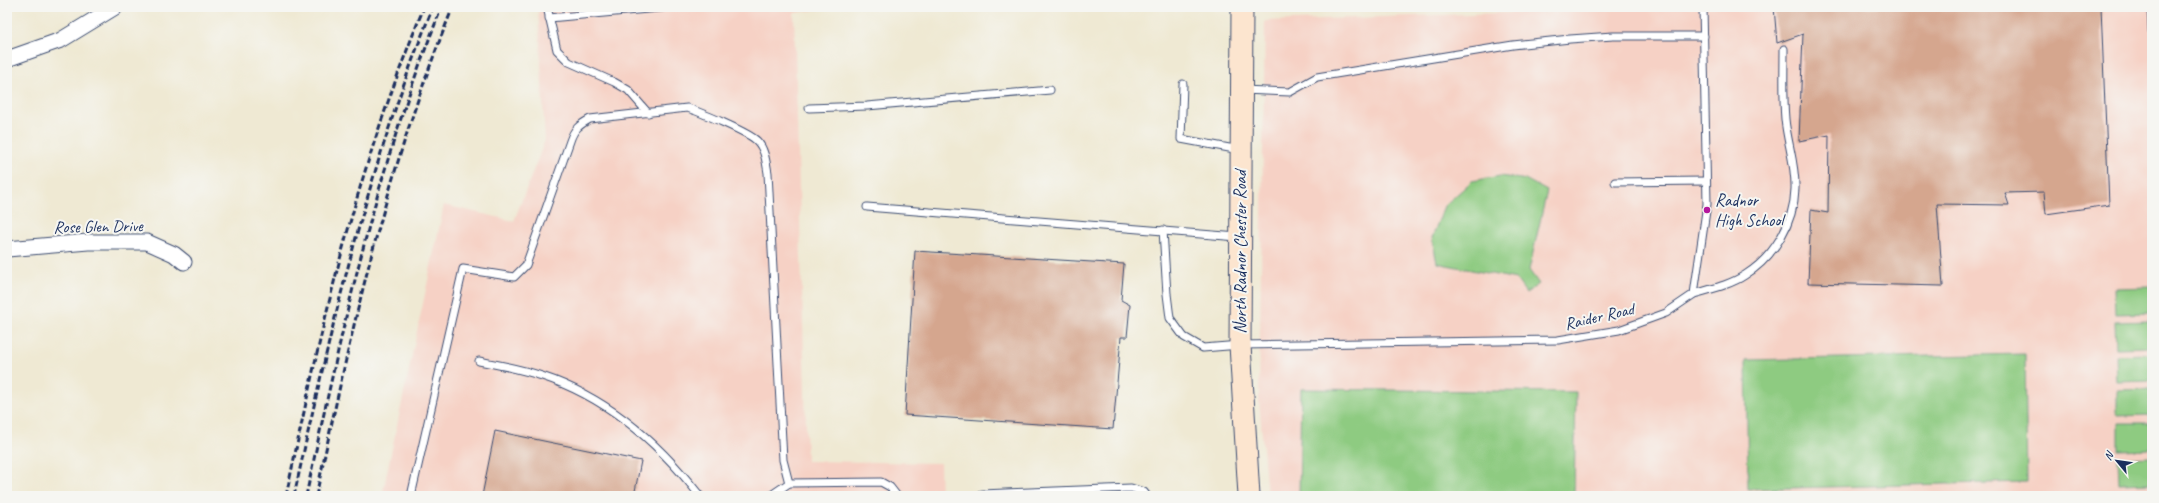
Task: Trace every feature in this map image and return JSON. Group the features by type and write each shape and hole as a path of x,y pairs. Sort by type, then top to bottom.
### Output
{"main road":[{"name":"North Radnor Chester Road","path":"1242,7 1240,345 1249,496"}],"street":[{"path":"7,60 61,40 115,7"},
{"name":"Rose Glen Drive","path":"7,249 88,242 147,242 174,254 184,262"}],"lane":[{"path":"547,7 557,50 569,62 614,82 628,90 648,113"},
{"path":"549,18 670,7"},
{"path":"1694,294 1707,204 1703,7"},
{"path":"2152,7 2152,30"},
{"path":"1241,90 1290,92 1317,77 1513,45 1612,36 1704,36"},
{"name":"Raider Road","path":"1163,230 1170,318 1184,338 1204,348 1240,345 1558,340 1619,330 1666,313 1694,294 1724,285 1746,275 1773,250 1789,222 1796,189 1791,145 1785,120 1784,49"},
{"path":"1182,84 1181,139 1240,150"},
{"path":"809,108 867,106 1050,90"},
{"path":"411,496 463,269 514,277 526,265 574,131 580,124 590,119 687,108 699,111 757,140 764,152 768,173 783,460 790,483"},
{"path":"1615,182 1706,181"},
{"path":"867,206 1240,237"},
{"path":"479,361 541,375 595,400 631,425 668,457 700,496"},
{"path":"770,496 790,483 881,482 890,487 897,496"},
{"path":"980,496 982,494 1018,494 1131,488 1144,492 1147,496"}],"shaded area":[{"path":"538,7 836,7 794,13 807,461 940,463 941,496 382,496 444,205 514,221 545,140"},
{"name":"Radnor High School","path":"1681,7 2152,7 2152,496 1267,496 1259,399 1265,21"}],"green space":[{"path":"1500,176 1527,180 1547,191 1529,270 1539,284 1526,293 1516,279 1437,263 1432,238 1444,206 1472,181"},
{"path":"2152,287 2152,313 2115,314 2114,288"},
{"path":"2152,321 2152,347 2116,348 2115,322"},
{"path":"2025,354 2027,482 1748,489 1746,360"},
{"path":"2152,354 2152,380 2117,381 2116,355"},
{"path":"1301,389 1576,392 1574,496 1299,496"},
{"path":"2152,389 2152,415 2117,416 2117,390"},
{"path":"2118,423 2152,423 2152,449 2118,450"},
{"path":"2152,457 2152,483 2119,484 2118,458"}],"building":[{"name":"Radnor High School","path":"1774,7 2101,7 2109,205 2046,214 2044,192 2005,193 2009,205 1937,204 1943,286 1808,283 1811,210 1828,213 1829,135 1799,141 1803,34 1777,43"},
{"path":"915,251 1124,264 1121,300 1130,305 1127,337 1121,337 1113,429 905,415"},
{"path":"495,431 641,461 634,496 482,496"}],"railway":[{"path":"286,496 324,322 351,219 384,112 424,7"},
{"path":"294,496 337,310 370,187 389,127 433,7"},
{"path":"306,496 333,372 363,248 398,126 442,7"},
{"path":"316,496 343,371 373,248 409,127 453,7"}],"place":[{"name":"Radnor High School","path":"1707,210"}]}
